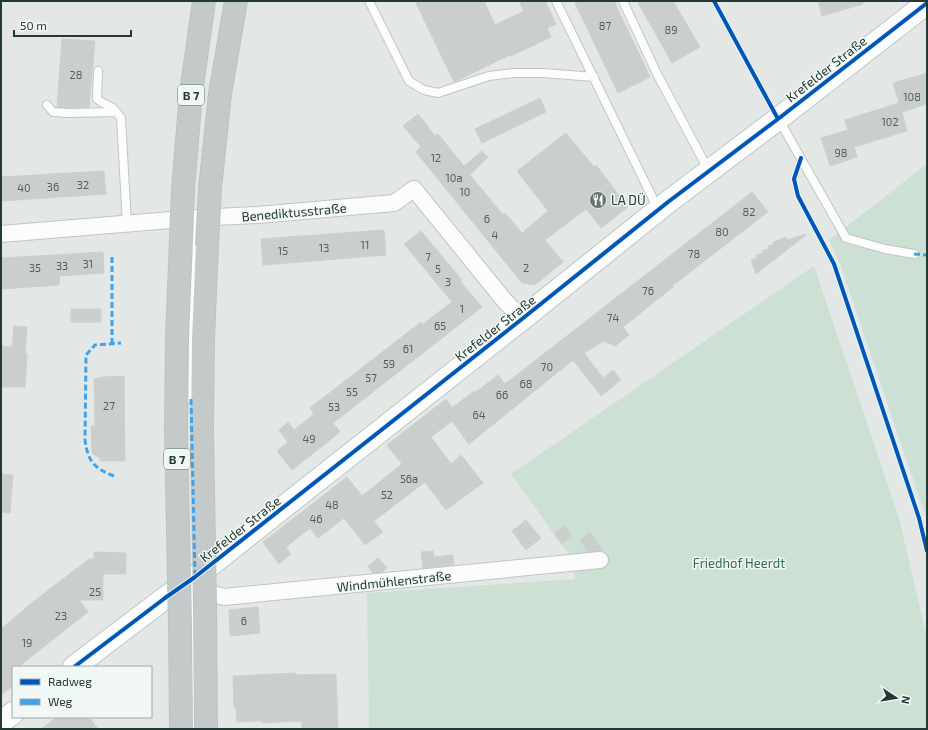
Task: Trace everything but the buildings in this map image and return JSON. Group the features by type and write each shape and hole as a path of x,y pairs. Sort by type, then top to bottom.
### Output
{"highway":[{"name":"B 7","path":"181,729 176,424 177,338 183,189 191,93 204,1"},
{"name":"B 7","path":"206,729 202,431 203,347 210,188 220,94 236,1"}],"main road":[{"name":"Krefelder Straße","path":"75,666 194,577 659,210 778,119 923,3"},
{"path":"1,722 12,714"}],"street":[{"name":"Benediktusstraße","path":"1,234 195,218 258,216 394,203 414,189 504,300 522,319"},
{"name":"Windmühlenstraße","path":"194,577 207,591 224,597 600,560"}],"lane":[{"path":"369,1 409,81 424,90 438,92 489,76 514,73 543,73 594,77"},
{"path":"556,1 659,210"},
{"path":"623,1 657,74 709,172"},
{"path":"98,71 97,99 113,108 121,118 127,224"},
{"path":"47,105 53,112 116,112"},
{"path":"778,119 846,238 885,249 914,254"},
{"path":"191,399 195,218"},
{"path":"194,577 195,729"}],"green space":[{"path":"927,164 927,520 840,264 829,240"},
{"name":"Friedhof Heerdt","path":"814,266 899,518 927,638 927,729 369,729 367,593 575,579 572,559 511,474"}],"marked path":[{"path":"914,254 927,255"},
{"path":"112,257 112,343"},
{"path":"114,476 97,467 90,459 86,448 86,355 95,345 121,343"},
{"path":"191,399 195,577"}],"cycle path":[{"path":"714,1 778,119"},
{"path":"75,666 195,577 668,202 778,119 927,3"},
{"path":"801,158 794,179 798,196 834,264 919,518 927,551"}],"place":[{"name":"LA DÜ","path":"598,200"}]}
